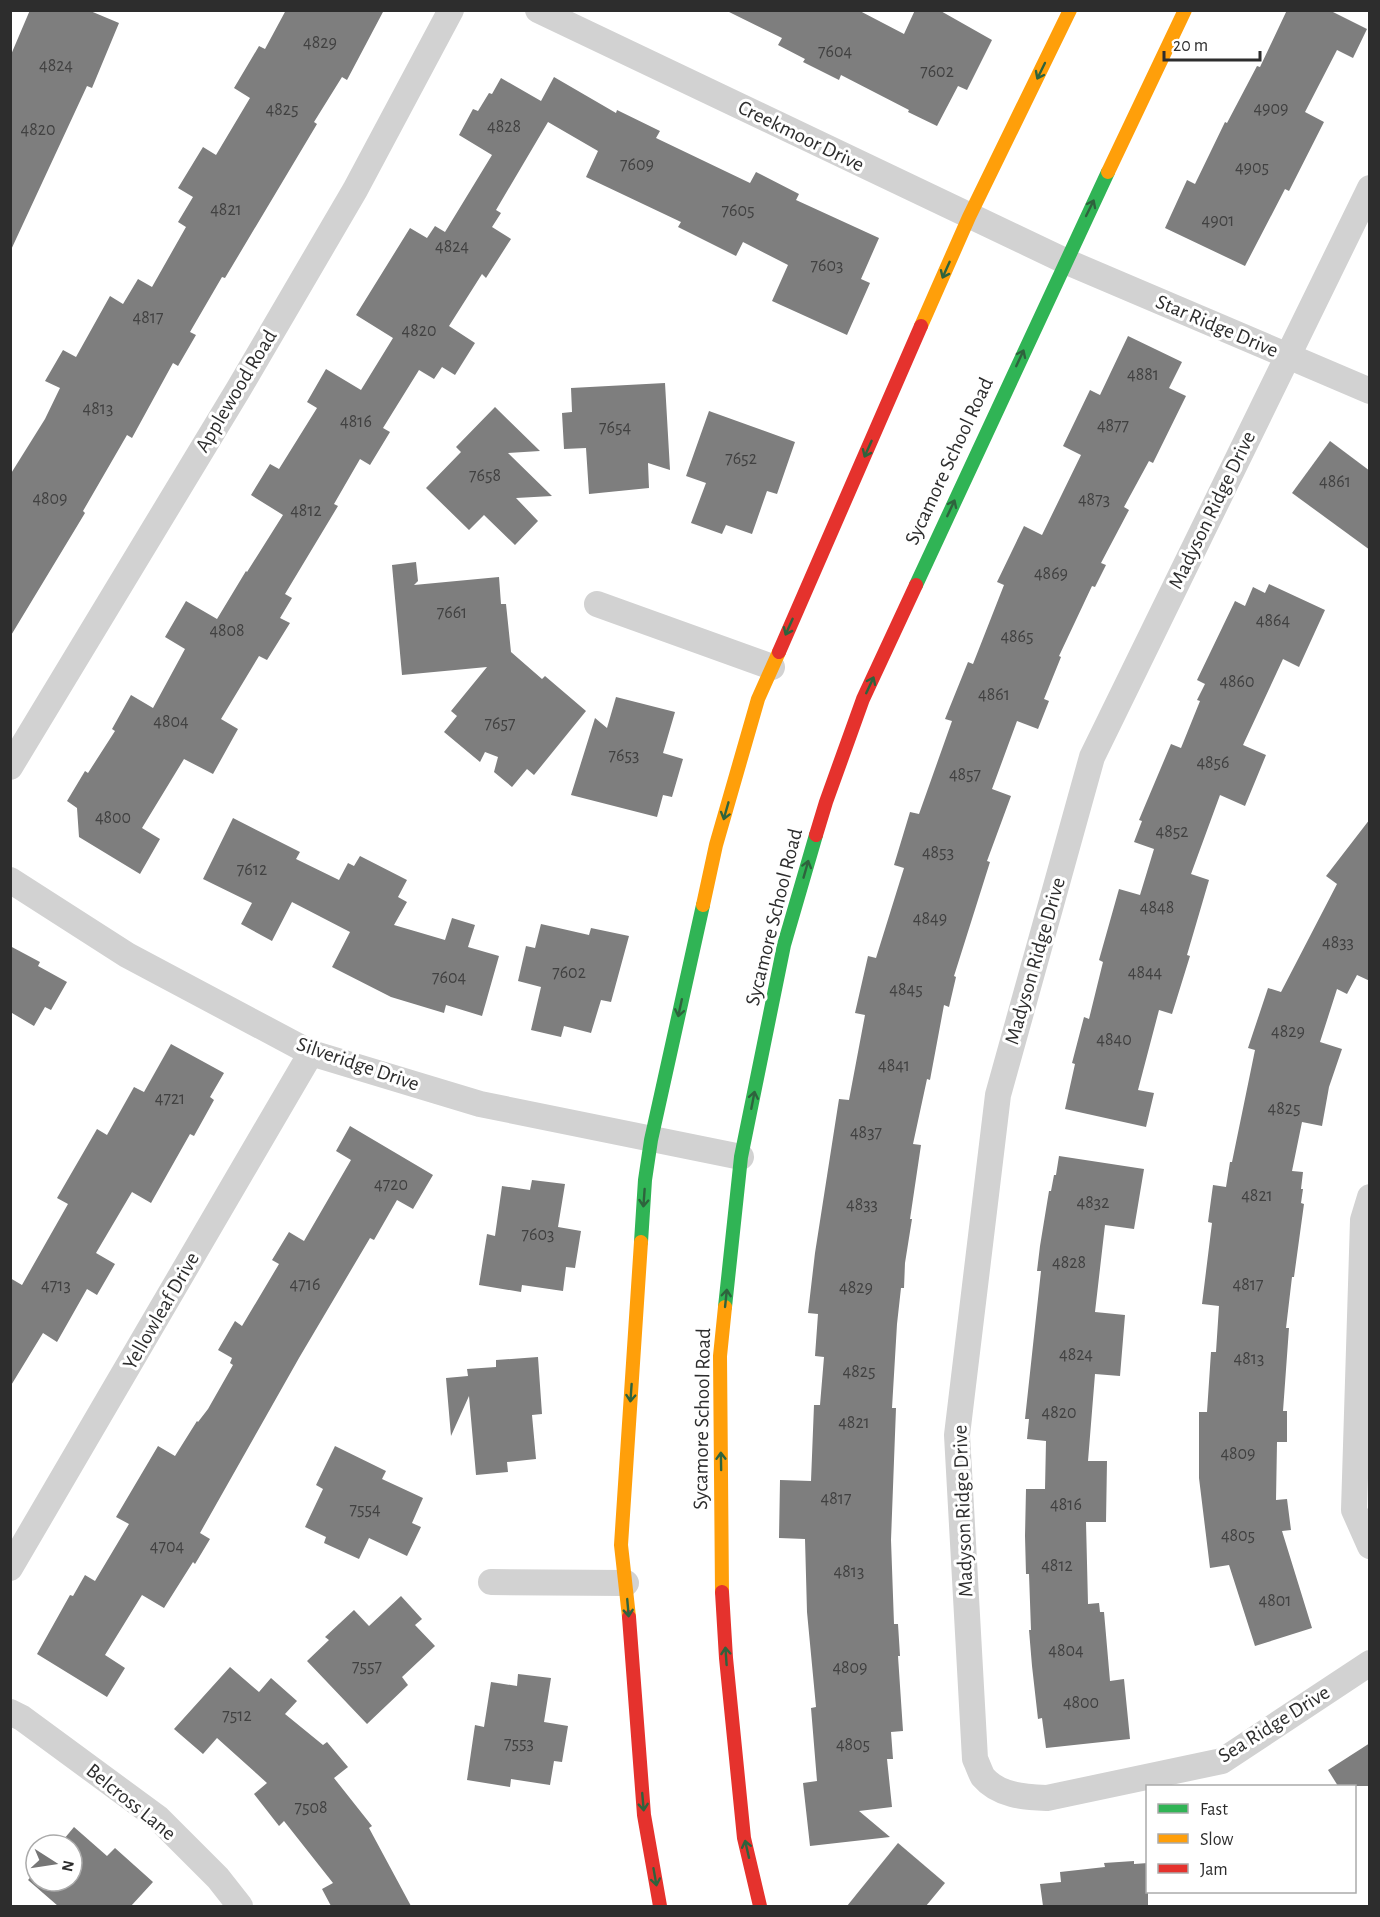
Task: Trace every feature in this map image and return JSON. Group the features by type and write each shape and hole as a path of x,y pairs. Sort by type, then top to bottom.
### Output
{"main road":[{"path":"660,1906 644,1815 621,1545 645,1180 651,1140 716,845 758,699 969,217 1070,10"},
{"name":"Sycamore School Road","path":"760,1906 744,1838 726,1658 722,1583 720,1356 741,1157 784,945 826,802 863,699 1065,261 1185,10"}],"street":[{"name":"Applewood Road","path":"10,766 238,390 349,200 451,10"},
{"name":"Creekmoor Drive","path":"538,10 1065,261"},
{"name":"Madyson Ridge Drive","path":"998,1788 983,1777 975,1759 957,1435 998,1095 1092,757 1370,188"},
{"name":"Star Ridge Drive","path":"1065,261 1370,391"},
{"path":"597,604 772,667"},
{"name":"Silveridge Drive","path":"10,880 127,955 311,1053 480,1104 741,1157"},
{"name":"Yellowleaf Drive","path":"10,1568 311,1053"},
{"path":"1370,1197 1363,1220 1354,1510 1370,1546"},
{"path":"491,1582 626,1583"},
{"name":"Sea Ridge Drive","path":"998,1788 1019,1797 1047,1798 1222,1761 1370,1663"},
{"name":"Belcross Lane","path":"10,1712 22,1718 158,1818 218,1878 240,1906"}],"building":[{"path":"30,10 88,10 119,23 92,88 87,86 10,252 10,57"},
{"path":"286,10 384,10 347,80 342,77 314,122 317,124 190,332 196,335 178,366 173,363 132,438 127,435 83,511 85,513 10,637 10,475 45,419 60,388 45,381 63,350 76,357 110,296 123,304 138,279 152,287 186,227 178,222 193,197 178,188 203,147 216,155 250,98 234,88 259,46 265,49"},
{"path":"725,10 858,10 904,34 915,10 939,10 992,40 967,90 958,86 937,126 841,75 839,80 803,62 805,59 778,45 782,38"},
{"path":"1287,10 1329,10 1367,29 1353,58 1337,50 1305,112 1324,122 1289,191 1285,189 1245,266 1165,228 1187,180 1195,184 1225,122 1227,123 1257,66 1260,67"},
{"path":"554,77 616,113 617,110 660,131 656,138 750,183 756,172 799,194 796,200 879,238 861,279 870,283 847,335 772,301 788,265 743,242 736,256 678,227 681,222 586,177 598,151 548,122 496,210 501,213 492,227 511,239 486,278 482,274 449,326 475,343 455,375 442,367 434,379 419,370 383,428 390,432 370,465 360,459 334,504 338,506 285,594 292,598 280,618 290,623 267,660 259,656 221,719 238,729 213,774 184,759 142,828 160,839 140,874 79,837 77,808 67,801 85,771 88,773 115,731 112,729 131,695 153,708 185,649 165,637 186,601 217,619 283,515 251,495 270,464 279,469 317,408 307,402 326,369 361,390 393,338 356,315 410,228 427,238 435,226 445,232 492,155 459,135 473,109 478,111 501,78 541,101"},
{"path":"1128,336 1182,362 1169,388 1186,396 1153,463 1149,461 1124,507 1129,510 1101,563 1106,565 1095,587 1092,586 1059,656 1061,657 1044,699 1049,701 1038,729 1017,721 992,789 1011,796 987,861 990,862 954,976 956,977 949,1007 944,1005 930,1080 927,1079 913,1144 921,1145 910,1219 912,1219 905,1263 904,1288 901,1288 897,1324 892,1408 896,1408 891,1540 894,1624 898,1624 903,1731 891,1732 893,1759 887,1759 892,1807 859,1811 890,1837 810,1846 803,1783 817,1781 811,1708 816,1707 807,1612 805,1539 779,1538 780,1480 811,1481 814,1405 820,1405 824,1357 815,1356 818,1314 808,1313 839,1099 849,1100 865,1015 855,1013 868,956 876,958 904,868 894,865 910,812 919,814 952,721 945,719 968,662 973,664 1004,585 997,582 1024,526 1042,535 1081,455 1063,446 1090,390 1100,395"},
{"path":"665,383 670,470 648,463 649,488 589,494 586,448 564,449 562,413 572,412 571,388"},
{"path":"495,407 540,451 508,453 552,496 516,498 538,521 515,545 484,515 469,530 426,488 461,452 456,447"},
{"path":"709,411 795,442 777,494 767,491 752,534 726,525 722,534 691,523 706,483 686,476"},
{"path":"1330,441 1370,471 1370,550 1292,493"},
{"path":"416,562 418,581 414,585 499,577 501,604 506,604 511,652 542,679 545,676 586,711 534,775 527,769 512,787 494,772 498,757 485,752 480,762 444,732 457,716 451,711 487,667 402,675 392,565"},
{"path":"1269,584 1325,610 1299,667 1283,659 1243,745 1266,755 1245,806 1220,795 1191,874 1209,880 1187,955 1190,956 1172,1014 1159,1010 1138,1090 1154,1093 1146,1127 1065,1109 1075,1064 1072,1063 1084,1017 1089,1019 1103,962 1099,960 1119,889 1140,895 1154,849 1134,842 1142,821 1139,820 1171,744 1181,748 1200,701 1197,700 1205,684 1197,680 1235,601 1245,606 1253,587 1265,593"},
{"path":"616,697 675,712 663,753 683,759 672,797 663,795 657,817 571,795 595,718 607,728"},
{"path":"233,818 300,852 296,859 339,880 348,863 354,866 360,856 407,880 398,897 407,902 394,925 445,940 452,918 475,925 468,947 499,956 482,1016 446,1005 444,1013 391,997 332,967 350,932 292,902 272,941 241,924 252,903 203,879"},
{"path":"1370,819 1370,981 1357,975 1347,994 1337,989 1320,1042 1342,1049 1329,1087 1322,1126 1302,1122 1292,1171 1303,1172 1301,1203 1304,1204 1286,1328 1289,1328 1283,1411 1287,1411 1287,1442 1277,1442 1276,1500 1287,1499 1291,1530 1282,1531 1312,1628 1255,1646 1229,1565 1210,1568 1199,1478 1199,1412 1207,1412 1211,1352 1216,1352 1219,1306 1202,1304 1212,1223 1208,1222 1213,1185 1226,1187 1255,1050 1248,1048 1268,988 1281,992 1337,884 1326,876"},
{"path":"541,924 589,935 591,928 629,936 611,1002 601,1000 591,1033 564,1026 561,1037 531,1030 541,987 518,981 526,946 535,948"},
{"path":"10,946 40,962 38,966 67,982 51,1010 45,1007 34,1026 12,1013 10,1016"},
{"path":"171,1044 224,1073 210,1097 214,1100 194,1136 190,1134 151,1203 132,1192 96,1253 115,1264 97,1295 87,1289 57,1342 43,1333 10,1387 10,1278 22,1285 68,1204 57,1198 97,1129 107,1135 134,1087 144,1092"},
{"path":"350,1126 433,1175 413,1209 397,1200 374,1240 370,1238 200,1533 210,1539 195,1564 193,1562 164,1608 142,1595 105,1655 125,1668 107,1697 37,1654 70,1595 73,1596 85,1575 95,1581 129,1524 116,1517 158,1446 175,1456 197,1421 208,1409 233,1365 230,1363 232,1358 218,1350 235,1321 242,1326 279,1264 272,1260 289,1232 304,1241 351,1160 336,1151"},
{"path":"1059,1156 1144,1169 1134,1229 1105,1225 1095,1312 1125,1315 1120,1376 1095,1374 1088,1461 1107,1461 1106,1522 1086,1522 1088,1604 1099,1603 1100,1612 1104,1612 1110,1681 1124,1679 1130,1739 1046,1748 1042,1718 1038,1719 1032,1666 1029,1630 1031,1630 1029,1574 1026,1574 1025,1536 1026,1489 1045,1489 1046,1441 1027,1439 1029,1419 1025,1419 1041,1271 1037,1271 1040,1246 1049,1191 1051,1191 1054,1175 1056,1175"},
{"path":"532,1180 565,1184 558,1227 581,1231 575,1268 566,1267 563,1291 522,1285 521,1292 479,1285 487,1234 495,1236 502,1186 530,1190"},
{"path":"538,1357 542,1414 532,1415 536,1459 507,1462 508,1472 476,1475 469,1396 451,1436 446,1378 468,1376 467,1369 496,1367 496,1360"},
{"path":"335,1446 386,1471 382,1479 423,1498 412,1523 421,1527 407,1556 369,1538 359,1559 324,1543 326,1537 305,1527 323,1489 316,1485"},
{"path":"401,1596 422,1619 415,1625 435,1646 402,1677 408,1685 367,1724 307,1661 329,1640 325,1637 354,1610 369,1626"},
{"path":"230,1667 259,1692 271,1678 297,1701 285,1714 323,1745 327,1742 348,1767 334,1778 372,1826 369,1828 411,1906 331,1906 322,1889 333,1883 284,1821 279,1826 254,1794 267,1783 217,1738 203,1754 174,1729"},
{"path":"518,1674 551,1678 544,1722 568,1726 562,1762 554,1761 550,1785 511,1779 510,1787 467,1780 475,1725 484,1727 491,1682 517,1686"},
{"path":"1370,1743 1370,1786 1337,1785 1328,1770"},
{"path":"74,1827 81,1833 69,1833"},
{"path":"84,1836 107,1856 115,1848 153,1882 131,1906 58,1906 43,1893 84,1893"},
{"path":"898,1843 945,1883 926,1906 847,1906"},
{"path":"1134,1861 1134,1864 1146,1863 1148,1906 1043,1906 1040,1884 1061,1882 1060,1872 1105,1867 1104,1863"}],"traffic: fast":[{"path":"916,585 1108,172"},
{"path":"725,1307 741,1157 784,945 816,835"},
{"path":"641,1242 645,1180 651,1140 703,905"}],"traffic: slow":[{"path":"921,326 969,217 1070,10"},
{"path":"1108,172 1185,10"},
{"path":"703,905 716,845 758,699 779,652"},
{"path":"629,1617 621,1545 641,1242"},
{"path":"722,1592 720,1356 725,1307"}],"traffic: jam":[{"path":"779,652 921,326"},
{"path":"816,835 863,699 916,585"},
{"path":"722,1592 726,1658 744,1838 760,1906"},
{"path":"629,1617 644,1815 660,1906"}]}
